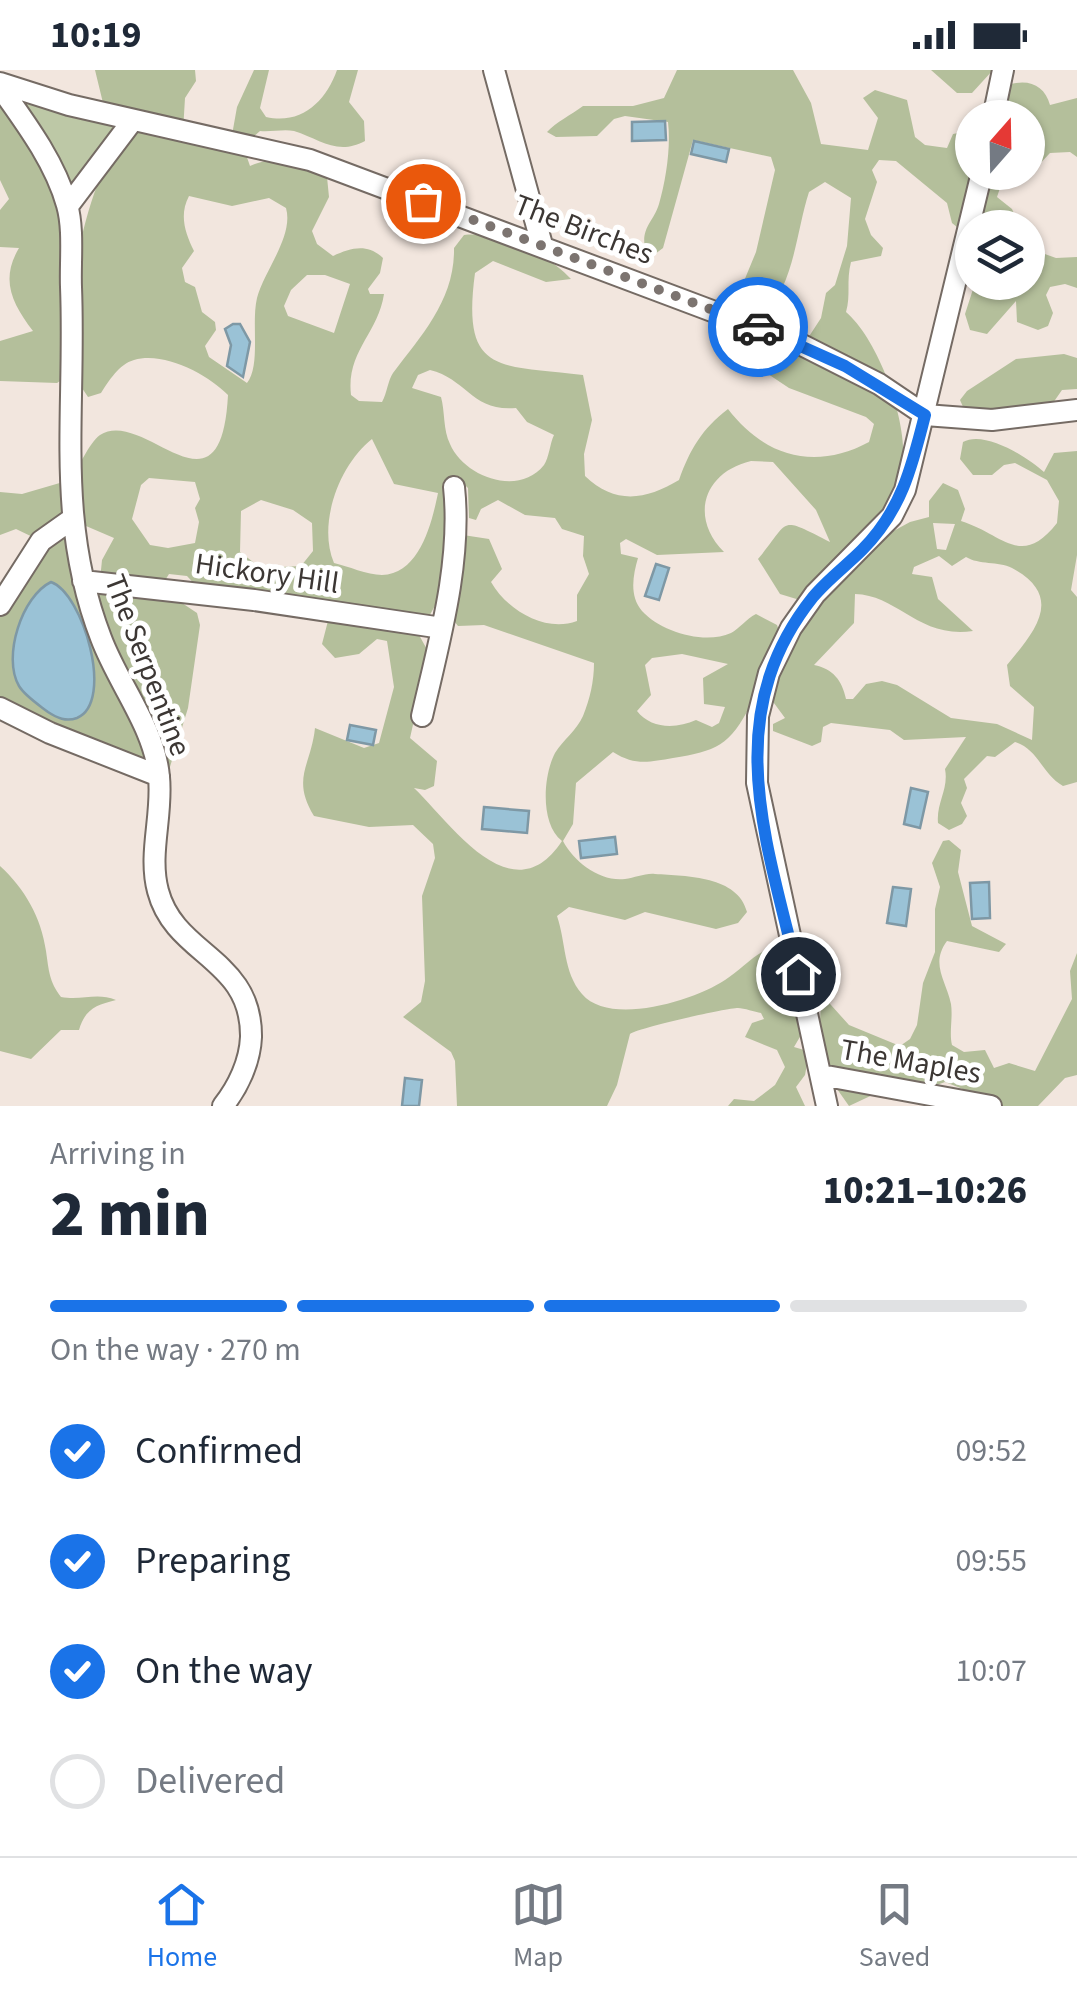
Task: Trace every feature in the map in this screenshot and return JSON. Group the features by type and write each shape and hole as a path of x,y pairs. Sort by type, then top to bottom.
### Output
{"street":[{"path":"494,70 542,244"},
{"path":"997,100 1003,70"},
{"name":"The Birches","path":"0,85 310,160 800,344 879,384 925,415 992,420 1077,410"},
{"name":"The Serpentine","path":"0,85 39,144 68,206 73,337 72,519 83,581 101,639 146,734 159,776 158,893 177,926 243,992 251,1015 250,1050 236,1090 223,1106"},
{"path":"68,206 133,120"},
{"path":"827,1106 757,783 758,716 768,673 791,628 815,594 892,516 905,490 978,190"},
{"path":"422,716 442,628 458,519 454,487"},
{"path":"0,605 42,541 72,519"},
{"name":"Hickory Hill","path":"83,581 254,600 442,628"},
{"path":"0,708 50,734 159,776"},
{"name":"The Maples","path":"821,1076 991,1106"}],"green space":[{"path":"95,70 195,70 196,81 185,98 183,131 232,135 237,107 254,70 269,70 260,108 266,117 279,119 311,108 326,92 337,70 358,70 349,102 364,121 365,141 337,147 294,131 260,131 243,146 250,166 269,160 289,161 327,177 329,197 312,231 317,244 333,256 359,248 383,258 380,273 368,289 370,294 384,294 381,308 353,366 351,395 359,401 382,402 393,373 443,300 454,248 464,235 492,237 522,246 571,279 546,282 493,261 475,273 472,307 474,331 481,348 493,359 509,365 583,375 592,420 584,454 585,476 608,492 631,496 655,492 679,480 698,440 728,409 758,438 792,454 829,456 869,442 874,424 866,417 789,388 768,374 766,362 772,349 784,348 839,372 808,338 821,318 826,293 835,285 847,246 851,198 825,182 809,192 787,276 772,307 760,321 737,310 737,298 756,252 775,170 771,157 693,140 663,248 655,254 645,249 645,235 664,185 668,122 625,116 614,119 597,136 556,137 547,132 583,106 633,106 664,98 677,70 793,70 811,103 821,144 868,150 878,118 863,98 875,90 907,100 915,137 925,145 947,148 955,134 955,190 999,190 997,197 1012,210 955,210 955,225 947,203 896,161 879,160 872,170 877,182 865,219 871,235 883,248 881,256 851,262 846,312 882,365 902,436 901,476 866,546 910,522 929,517 929,501 943,483 958,490 965,509 961,521 1011,544 1033,544 1057,523 1059,501 1047,480 1015,463 1004,465 992,475 973,475 960,459 963,442 993,442 1016,452 1044,472 1054,453 1077,451 1077,555 1071,590 1077,597 1077,782 1063,786 1029,750 1015,742 995,757 987,756 964,779 967,788 961,803 967,816 962,824 949,830 938,823 945,769 966,737 904,740 890,730 831,723 823,727 821,742 812,746 773,731 773,724 785,718 771,699 751,704 728,738 711,749 649,762 613,752 576,783 573,824 563,841 581,863 606,877 668,875 696,877 722,885 742,900 747,912 738,923 716,929 645,912 625,920 569,907 557,916 571,976 582,994 595,1004 632,1009 674,1002 711,988 768,949 789,946 823,967 807,983 796,1017 804,1030 794,1047 804,1050 819,1031 822,995 849,1025 900,1046 910,1039 917,1025 923,983 935,952 935,909 940,887 932,863 943,841 949,840 961,850 958,872 972,926 1006,944 999,952 947,941 942,949 939,965 951,1004 952,1045 964,1052 985,1050 994,1068 1009,1063 1035,1071 1072,999 1070,971 1077,953 1077,1075 1065,1078 1038,1106 996,1106 945,1082 934,1086 896,1084 849,1106 823,1069 808,1059 805,1075 796,1087 805,1106 728,1106 734,1099 754,1101 775,1085 785,1067 777,1050 745,1037 752,1023 764,1019 761,1013 738,1008 630,1034 617,1085 607,1106 457,1106 451,1052 403,1017 421,1002 425,981 422,896 435,858 433,844 413,825 369,827 314,816 304,792 304,772 315,728 364,748 379,743 394,687 387,641 377,639 359,654 335,658 322,644 329,617 269,605 257,612 213,604 187,576 169,574 164,582 167,593 197,613 200,625 188,708 169,770 162,777 0,708 0,605 41,541 16,529 0,535 0,492 22,494 70,480 100,435 118,430 196,459 211,454 222,434 228,395 198,373 172,362 146,358 129,362 101,393 88,397 72,373 57,383 0,381 0,341 33,331 11,291 10,271 19,248 0,247 0,210 9,199 0,180 0,106 6,109 68,206 72,284 100,177 133,119 103,103","holes":["189,196 232,206 269,198 286,208 286,230 257,298 254,366 247,383 209,357 205,346 216,330 215,322 202,312 195,287 185,282 182,268 194,251 184,217","307,275 325,275 350,284 334,333 288,316 284,306 291,290","430,370 443,374 489,405 516,408 527,422 554,435 544,465 521,480 479,474 457,456 448,439 441,397 412,388 418,375","372,439 394,484 438,493 422,544 406,566 395,572 376,575 334,563 329,547 335,495 360,450","751,461 773,462 816,510 830,542 793,525 786,526 758,559 780,594 803,601 781,636 777,625 756,614 734,631 720,636 684,634 650,618 635,599 633,585 638,558 621,554 620,543 626,539 657,555 724,552 713,538 705,511 713,485 722,475","455,476 468,488 469,518 476,520 481,509 498,500 525,515 555,518 562,529 584,536 583,556 589,574 577,595 577,621 552,624 517,610 491,582 502,569 489,539 463,535 446,481","149,478 195,482 200,499 195,508 199,522 195,543 168,548 150,545 132,519 141,485","261,500 293,510 312,523 313,551 301,566 261,568 240,552 241,511","72,520 114,538 102,560 98,600","933,523 955,524 946,550 937,549","939,556 952,566 966,557 1012,568 1038,591 1041,603 1035,627 1007,665 1010,686 1034,707 1032,740 997,724 951,718 897,685 882,681 866,684 853,699 846,699 836,676 814,665 854,623 855,594 884,601 938,629 973,631 938,599 932,577 912,574 914,567","438,600 458,626 484,625 594,663 583,716 555,753 548,774 547,812 562,841 543,862 523,870 503,867 483,856 414,788 425,790 434,786 437,761 410,738 429,653 419,635","682,654 728,664 703,678 704,704 725,707 719,723 712,727 696,720 672,726 643,717 637,711 651,695 645,665 652,658"]},
{"path":"931,70 993,70 972,93 957,93"},
{"path":"1024,82 1036,86 1050,105 1077,98 1077,157 1070,152 1050,153 1045,158 1045,100 1006,100 1011,84"},
{"path":"0,87 133,120 68,206"},
{"path":"1045,254 1077,257 1077,288 1065,284 1050,287 1046,295 1053,313 1048,326 1038,330 1017,322 1016,301 987,334 970,330 965,314 970,300 1045,300"},
{"path":"1064,354 1077,358 1077,389 1062,390 1046,413 964,409 960,400 967,391 1016,359"},
{"path":"0,866 17,884 36,915 50,976 61,997 116,1000 92,1009 79,1030 61,1030 31,1059 0,1051"}],"water":[{"path":"665,121 666,140 632,141 632,122"},
{"path":"694,141 729,149 726,162 691,154"},
{"path":"240,324 250,342 243,377 227,366 231,345 225,329"},
{"path":"656,564 669,568 659,600 645,596"},
{"path":"51,582 63,590 74,606 94,671 88,708 73,719 58,718 36,703 22,690 14,674 14,644 24,613 31,600"},
{"path":"350,725 376,730 373,745 347,740"},
{"path":"911,788 928,792 920,828 904,824"},
{"path":"484,807 529,811 527,833 482,829"},
{"path":"615,837 617,854 581,858 579,841"},
{"path":"989,882 990,918 972,919 970,883"},
{"path":"893,887 911,889 906,926 887,923"},
{"path":"405,1078 422,1080 419,1106 402,1106"}],"way so far":[{"path":"423,201 758,327"}],"route":[{"path":"758,327 845,366 925,415 905,490 892,516 815,594 791,628 768,673 758,716 757,783 798,974"}]}
